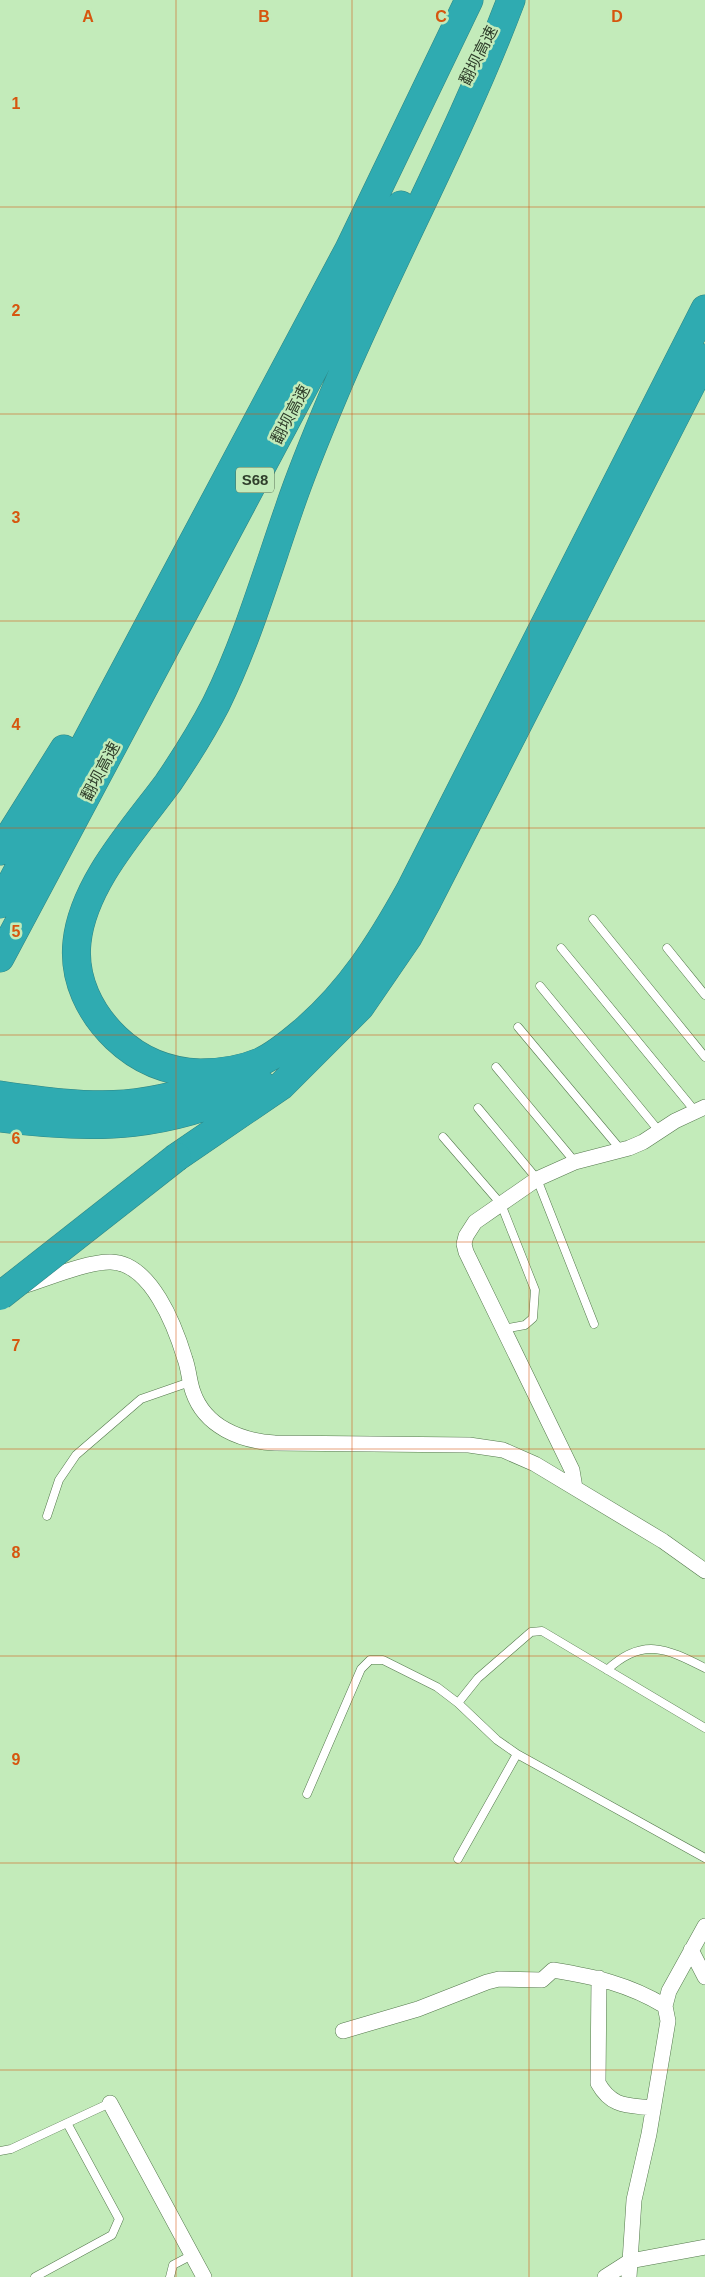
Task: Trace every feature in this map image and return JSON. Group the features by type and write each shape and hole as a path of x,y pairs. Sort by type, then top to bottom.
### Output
{"highway":[{"name":"翻坝高速","path":"0,904 349,249 469,0"},
{"name":"翻坝高速","path":"0,958 372,260 506,0"},
{"path":"262,1061 239,1069 215,1073 192,1073 169,1069 146,1060 125,1047 108,1031 94,1012 83,991 77,968 77,945 81,922 88,902 105,871 194,743 232,669 254,613 301,476 336,389 486,65 511,0"},
{"path":"0,1095 87,1104 134,1102 193,1091 225,1081 262,1061 292,1041 346,990 390,926 705,309"},
{"path":"0,1295 177,1157 281,1086 360,1007 408,937 705,358"},
{"path":"0,851 190,548"},
{"path":"0,1118 48,1124 114,1125 161,1119 188,1113 233,1097 267,1081 300,1061 331,1036"}],"street":[{"path":"575,1488 572,1470 466,1252 464,1244 466,1236 475,1222 537,1179 575,1162 643,1142 659,1131 700,1109"},
{"path":"0,1295 101,1262 123,1264 143,1277 156,1293 181,1346 198,1405 207,1417 219,1426 246,1439 275,1443 485,1446 503,1450 535,1464 663,1541 705,1570"},
{"path":"629,2277 634,2200 668,2021 665,2006 669,1991 705,1926"},
{"path":"691,1950 705,1977"},
{"path":"343,2031 418,2010 499,1979 542,1980 553,1970 624,1985 665,2006"},
{"path":"598,1978 598,2083 605,2095 616,2103 653,2108"},
{"path":"110,2103 204,2277"},
{"path":"605,2277 630,2261 705,2247"}],"lane":[{"path":"593,919 705,1057"},
{"path":"561,948 700,1109"},
{"path":"667,948 705,995"},
{"path":"540,986 659,1131"},
{"path":"518,1027 621,1150"},
{"path":"496,1067 575,1162"},
{"path":"478,1108 537,1179 594,1324"},
{"path":"443,1137 501,1204 535,1290 533,1318 525,1325 503,1329"},
{"path":"47,1516 59,1480 76,1455 141,1399 190,1382"},
{"path":"458,1703 478,1678 531,1632 536,1630 542,1631 705,1728"},
{"path":"607,1670 620,1657 637,1650 657,1648 676,1653 705,1668"},
{"path":"307,1794 361,1670 370,1660 383,1660 437,1687 458,1703 497,1740 517,1754 705,1858"},
{"path":"458,1859 517,1754"},
{"path":"0,2152 11,2149 110,2103"},
{"path":"35,2277 112,2235 119,2218 67,2123"},
{"path":"170,2277 173,2264 192,2255"}]}
